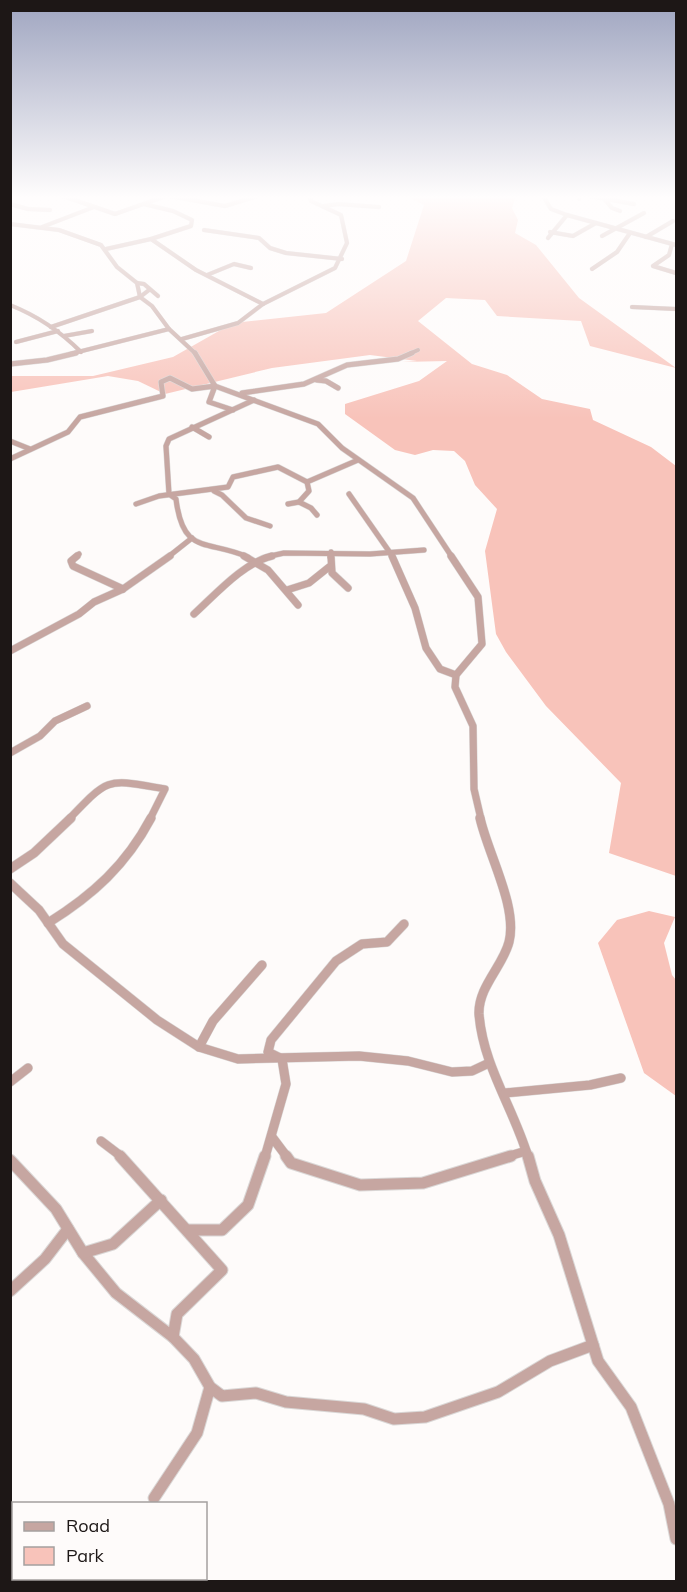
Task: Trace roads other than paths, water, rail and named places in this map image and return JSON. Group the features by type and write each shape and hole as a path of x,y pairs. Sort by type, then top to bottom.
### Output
{"street":[{"path":"121,270 137,284 140,297 152,306 170,329 200,357 214,387 208,402 233,410"},
{"path":"200,270 263,304"},
{"path":"208,275 219,270"},
{"path":"182,339 227,329 263,304 331,270"},
{"path":"137,284 144,284 158,296"},
{"path":"51,327 140,297 149,290"},
{"path":"10,305 30,313 58,331 81,352"},
{"path":"632,307 676,309"},
{"path":"10,364 30,364 170,329"},
{"path":"16,342 58,331"},
{"path":"64,336 92,331"},
{"path":"237,392 284,388 317,380 347,365 398,359 417,350"},
{"path":"10,459 68,432 80,417 163,396 161,382 170,378 192,389 214,387 237,392 318,424 358,460 413,498 432,530 470,581 478,597 482,644 456,675 455,687 473,726 476,799 485,840 507,903 510,925 509,943 487,985 479,1012 489,1063 505,1093 535,1181 559,1235 598,1361 631,1407 669,1503 676,1539"},
{"path":"317,380 326,381 338,388"},
{"path":"254,400 169,439 166,446 170,494 176,499 180,526 192,538 214,550 256,561 287,590 298,605"},
{"path":"106,403 115,408"},
{"path":"192,427 209,437"},
{"path":"10,441 30,448"},
{"path":"308,482 358,460"},
{"path":"136,504 148,498 170,494 214,491 228,487 233,477 278,467 308,482"},
{"path":"299,502 309,490 308,482"},
{"path":"214,491 222,495 246,518 270,526"},
{"path":"350,494 391,552 416,608 426,648 440,669 456,675"},
{"path":"288,504 299,502 311,508 317,515"},
{"path":"10,651 41,632 79,614 94,602 123,589 192,538"},
{"path":"194,614 256,561 284,553 295,555 424,550"},
{"path":"331,552 329,567 337,581 348,588"},
{"path":"79,554 72,561 73,566 123,589"},
{"path":"287,590 309,583 329,567"},
{"path":"10,753 40,736 56,721 87,706"},
{"path":"10,869 34,853 99,788 120,782 165,789 137,846 119,870 87,900 48,923"},
{"path":"10,883 39,910 63,944 157,1020 199,1047 238,1059 359,1056 408,1061 452,1071 472,1071 489,1063"},
{"path":"282,1059 268,1052 271,1040 336,961 362,944 387,942 404,924"},
{"path":"199,1047 213,1021 262,965"},
{"path":"189,1230 222,1230 248,1204 273,1137 286,1084 282,1059"},
{"path":"10,1082 28,1068"},
{"path":"505,1093 590,1085 621,1078"},
{"path":"273,1137 291,1163 360,1185 423,1183 526,1151"},
{"path":"101,1141 123,1158 222,1270 177,1314 173,1337"},
{"path":"10,1161 56,1209 83,1253 116,1293 173,1337 194,1359 210,1387 222,1396 256,1393 286,1402 364,1408 394,1419 425,1417 498,1392 550,1361 593,1345"},
{"path":"83,1253 113,1244 161,1200"},
{"path":"10,1291 45,1259 68,1229"},
{"path":"154,1498 197,1433 210,1387"}]}
